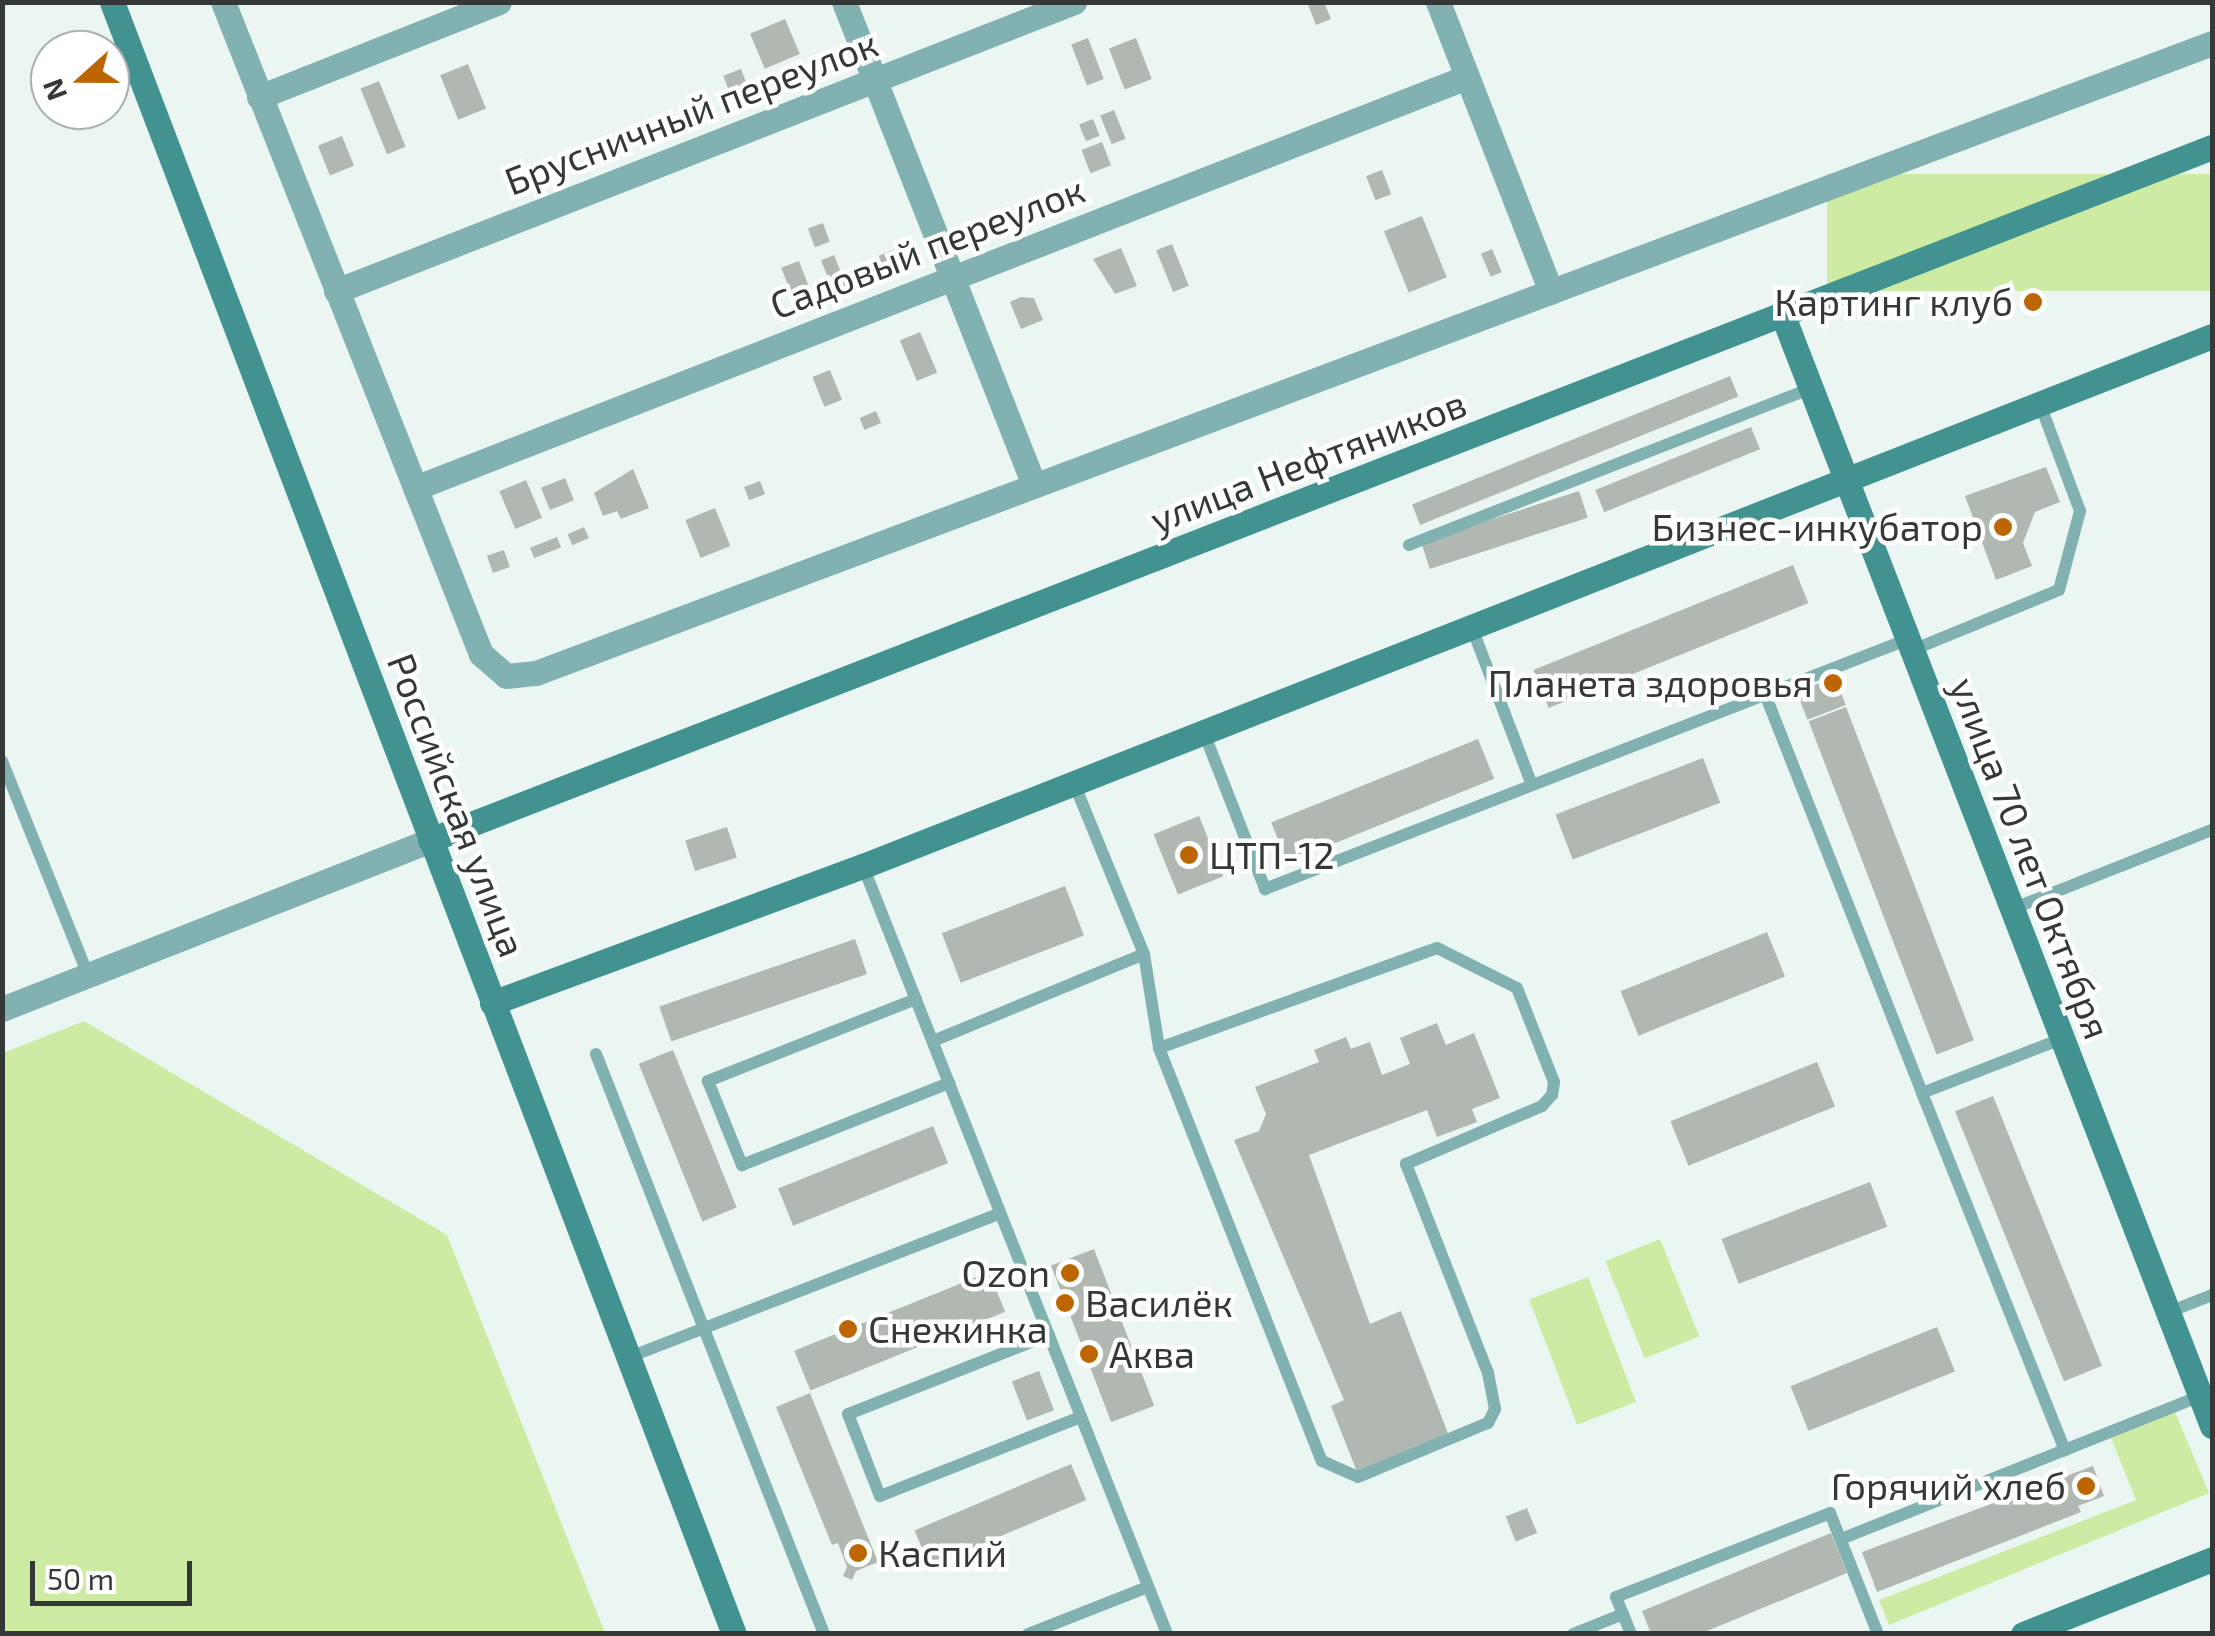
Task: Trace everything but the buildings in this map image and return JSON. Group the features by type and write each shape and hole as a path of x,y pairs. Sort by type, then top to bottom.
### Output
{"main road":[{"name":"Российская улица","path":"112,2 734,1634"},
{"name":"улица Нефтяников","path":"430,840 2212,147"},
{"name":"улица 70 лет Октября","path":"1783,316 2009,910 2212,1426"},
{"path":"492,1004 863,866 2212,336"},
{"path":"2023,1634 2212,1559"}],"street":[{"path":"223,2 482,654 506,676 536,672 2212,43"},
{"path":"260,97 499,2"},
{"path":"844,2 1034,486"},
{"name":"Брусничный переулок","path":"336,291 1074,2"},
{"path":"1438,2 1550,292"},
{"name":"Садовый переулок","path":"415,488 1467,76"},
{"path":"2,1009 430,840"}],"lane":[{"path":"1409,545 1810,388"},
{"path":"1204,733 1265,889 1765,694 2059,590 2080,511 2040,404"},
{"path":"1472,628 1532,785"},
{"path":"1765,694 2065,1450"},
{"path":"2,761 88,975"},
{"path":"1074,783 1144,954 1159,1048 1322,1461 1358,1476 1488,1424 1495,1409 1488,1373 1406,1164 1542,1106 1552,1095 1554,1082 1517,988 1436,948 1159,1048"},
{"path":"2009,910 2212,830"},
{"path":"863,866 1167,1634"},
{"path":"932,1041 1144,954"},
{"path":"916,999 708,1081 742,1165 949,1083"},
{"path":"1922,1093 2061,1039"},
{"path":"596,1054 824,1634"},
{"path":"627,1358 1000,1213"},
{"path":"2169,1312 2212,1295"},
{"path":"1049,1335 848,1414 880,1496 1081,1416"},
{"path":"1841,1539 2200,1396"},
{"path":"1630,1634 1616,1597 1830,1512 1878,1634"},
{"path":"1028,1634 1148,1587"},
{"path":"1573,1634 1623,1614"}],"green space":[{"path":"1827,174 2212,174 2212,291 1827,291"},
{"path":"84,1021 447,1235 605,1633 3,1633 3,1053"},
{"path":"1660,1239 1699,1336 1645,1358 1605,1261"},
{"path":"1588,1277 1636,1402 1577,1425 1529,1300"},
{"path":"2175,1412 2209,1493 1889,1625 1879,1600 2136,1500 2111,1438"}],"place":[{"name":"Картинг клуб","path":"2033,302"},
{"name":"Бизнес-инкубатор","path":"2003,527"},
{"name":"Планета здоровья","path":"1833,683"},
{"name":"ЦТП-12","path":"1189,855"},
{"name":"Ozon","path":"1070,1273"},
{"name":"Василёк","path":"1065,1303"},
{"name":"Снежинка","path":"848,1329"},
{"name":"Аква","path":"1089,1354"},
{"name":"Горячий хлеб","path":"2086,1486"},
{"name":"Каспий","path":"858,1553"}]}
